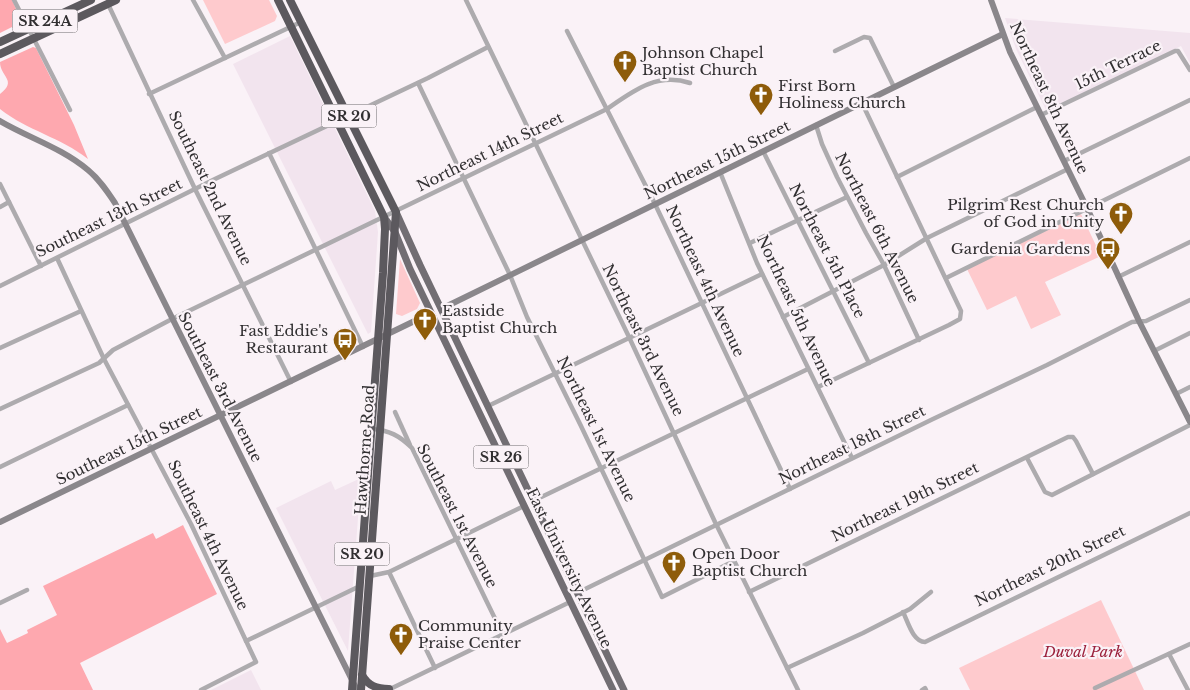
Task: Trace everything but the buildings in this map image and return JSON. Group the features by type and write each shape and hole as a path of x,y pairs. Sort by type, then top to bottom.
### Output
{"highway":[{"name":"SR 24A","path":"0,42 91,0"},
{"name":"SR 24A","path":"0,54 106,1 116,0"},
{"name":"East University Avenue","path":"278,0 384,217"},
{"name":"East University Avenue","path":"290,0 396,212"},
{"name":"Hawthorne Road","path":"361,690 396,212"},
{"name":"Hawthorne Road","path":"352,690 385,244 384,217"},
{"path":"362,675 370,685 388,690"}],"main road":[{"name":"East University Avenue","path":"396,212 623,690"},
{"name":"East University Avenue","path":"384,217 395,232 410,269 613,690"},
{"path":"431,313 441,309"},
{"path":"478,411 488,406"},
{"path":"524,506 533,502"},
{"path":"570,602 577,593"}],"street":[{"path":"14,0 70,110"},
{"path":"193,0 225,58"},
{"name":"Northeast 3rd Avenue","path":"466,0 717,526 798,690"},
{"name":"Northeast 8th Avenue","path":"992,0 1010,52 1190,424"},
{"name":"Southeast 2nd Avenue","path":"106,1 195,189 291,382"},
{"path":"150,94 301,22"},
{"name":"Northeast 4th Avenue","path":"567,31 655,204 790,489"},
{"name":"Northeast 15th Street","path":"441,309 1003,34"},
{"path":"835,51 864,37 870,38 894,87"},
{"name":"Southeast 13th Street","path":"0,286 269,153 418,83 488,46"},
{"name":"15th Terrace","path":"1041,115 1153,61 1178,51 1190,70"},
{"name":"Northeast 14th Street","path":"0,409 99,363 113,350 172,319 607,108 643,86 664,79 690,83"},
{"name":"Northeast 1st Avenue","path":"418,83 510,275 527,317 662,596 734,561"},
{"path":"1064,161 1190,100"},
{"path":"818,387 949,325 960,318 961,314 959,304 862,103"},
{"path":"897,177 1037,107"},
{"name":"Southeast 3rd Avenue","path":"0,121 59,150 89,170 105,188 126,224 357,690"},
{"name":"Northeast 6th Avenue","path":"816,125 827,155 884,265 919,340"},
{"name":"Northeast 5th Place","path":"763,152 869,363"},
{"path":"269,153 363,346"},
{"path":"946,278 1190,158"},
{"path":"783,317 884,265 927,238 1068,169"},
{"name":"Northeast 5th Avenue","path":"720,172 762,274 852,458"},
{"path":"0,184 40,266"},
{"path":"750,243 848,197"},
{"path":"0,207 9,202"},
{"path":"1118,277 1190,242"},
{"name":"Southeast 4th Avenue","path":"57,258 104,359 191,524 256,662 201,690"},
{"path":"488,406 762,274"},
{"name":"Northeast 18th Street","path":"577,593 1132,322 1146,321 1190,300"},
{"path":"0,348 81,311"},
{"name":"Southeast 15th Street","path":"0,522 431,313"},
{"path":"1154,351 1190,333"},
{"path":"533,502 808,369"},
{"path":"1176,394 1190,387"},
{"path":"0,467 128,405"},
{"path":"395,412 412,448"},
{"path":"1027,458 1045,492 1052,495 1190,424"},
{"name":"Southeast 1st Avenue","path":"372,429 401,437 412,448 503,635"},
{"name":"Northeast 19th Street","path":"749,592 1068,437 1073,436 1093,474"},
{"path":"370,576 389,572 524,506"},
{"name":"Northeast 20th Street","path":"904,612 916,638 921,642 925,642 1190,513"},
{"path":"389,572 435,668"},
{"path":"246,641 360,586"},
{"path":"0,603 27,590"},
{"path":"787,668 904,612 931,592"},
{"path":"388,690 570,602"},
{"path":"1095,688 1190,644"},
{"path":"1169,654 1188,690"}],"shaded area":[{"path":"0,0 12,0 21,20 18,24 0,33"},
{"path":"1005,18 1190,33 1190,63 1181,46 1047,112 1016,49"},
{"path":"290,36 375,211 378,232 371,332 368,334 233,64"},
{"path":"33,47 36,48 74,125 88,159 66,145 11,117 0,109 0,94 8,85 8,82 0,62"},
{"path":"361,478 348,651 276,508 331,481 335,490"},
{"path":"183,525 217,594 80,663 93,690 0,690 0,629 7,643 28,633 27,630 57,615 43,586 153,533 156,539"},
{"path":"251,670 261,690 211,690"}],"green space":[{"path":"203,0 269,0 277,16 275,21 225,44"},
{"path":"1081,214 1101,256 1045,282 1061,315 1031,329 1016,296 987,310 967,269"},
{"path":"400,259 420,303 417,309 402,316 396,314"},
{"name":"Duval Park","path":"1101,600 1144,690 970,690 959,668"}],"place":[{"name":"Johnson Chapel Baptist Church","path":"625,83"},
{"name":"First Born Holiness Church","path":"761,116"},
{"name":"Pilgrim Rest Church of God in Unity","path":"1121,235"},
{"name":"Gardenia Gardens","path":"1108,270"},
{"name":"Eastside Baptist Church","path":"425,341"},
{"name":"Fast Eddie's Restaurant","path":"345,361"},
{"name":"Open Door Baptist Church","path":"674,584"},
{"name":"Community Praise Center","path":"401,656"}]}
